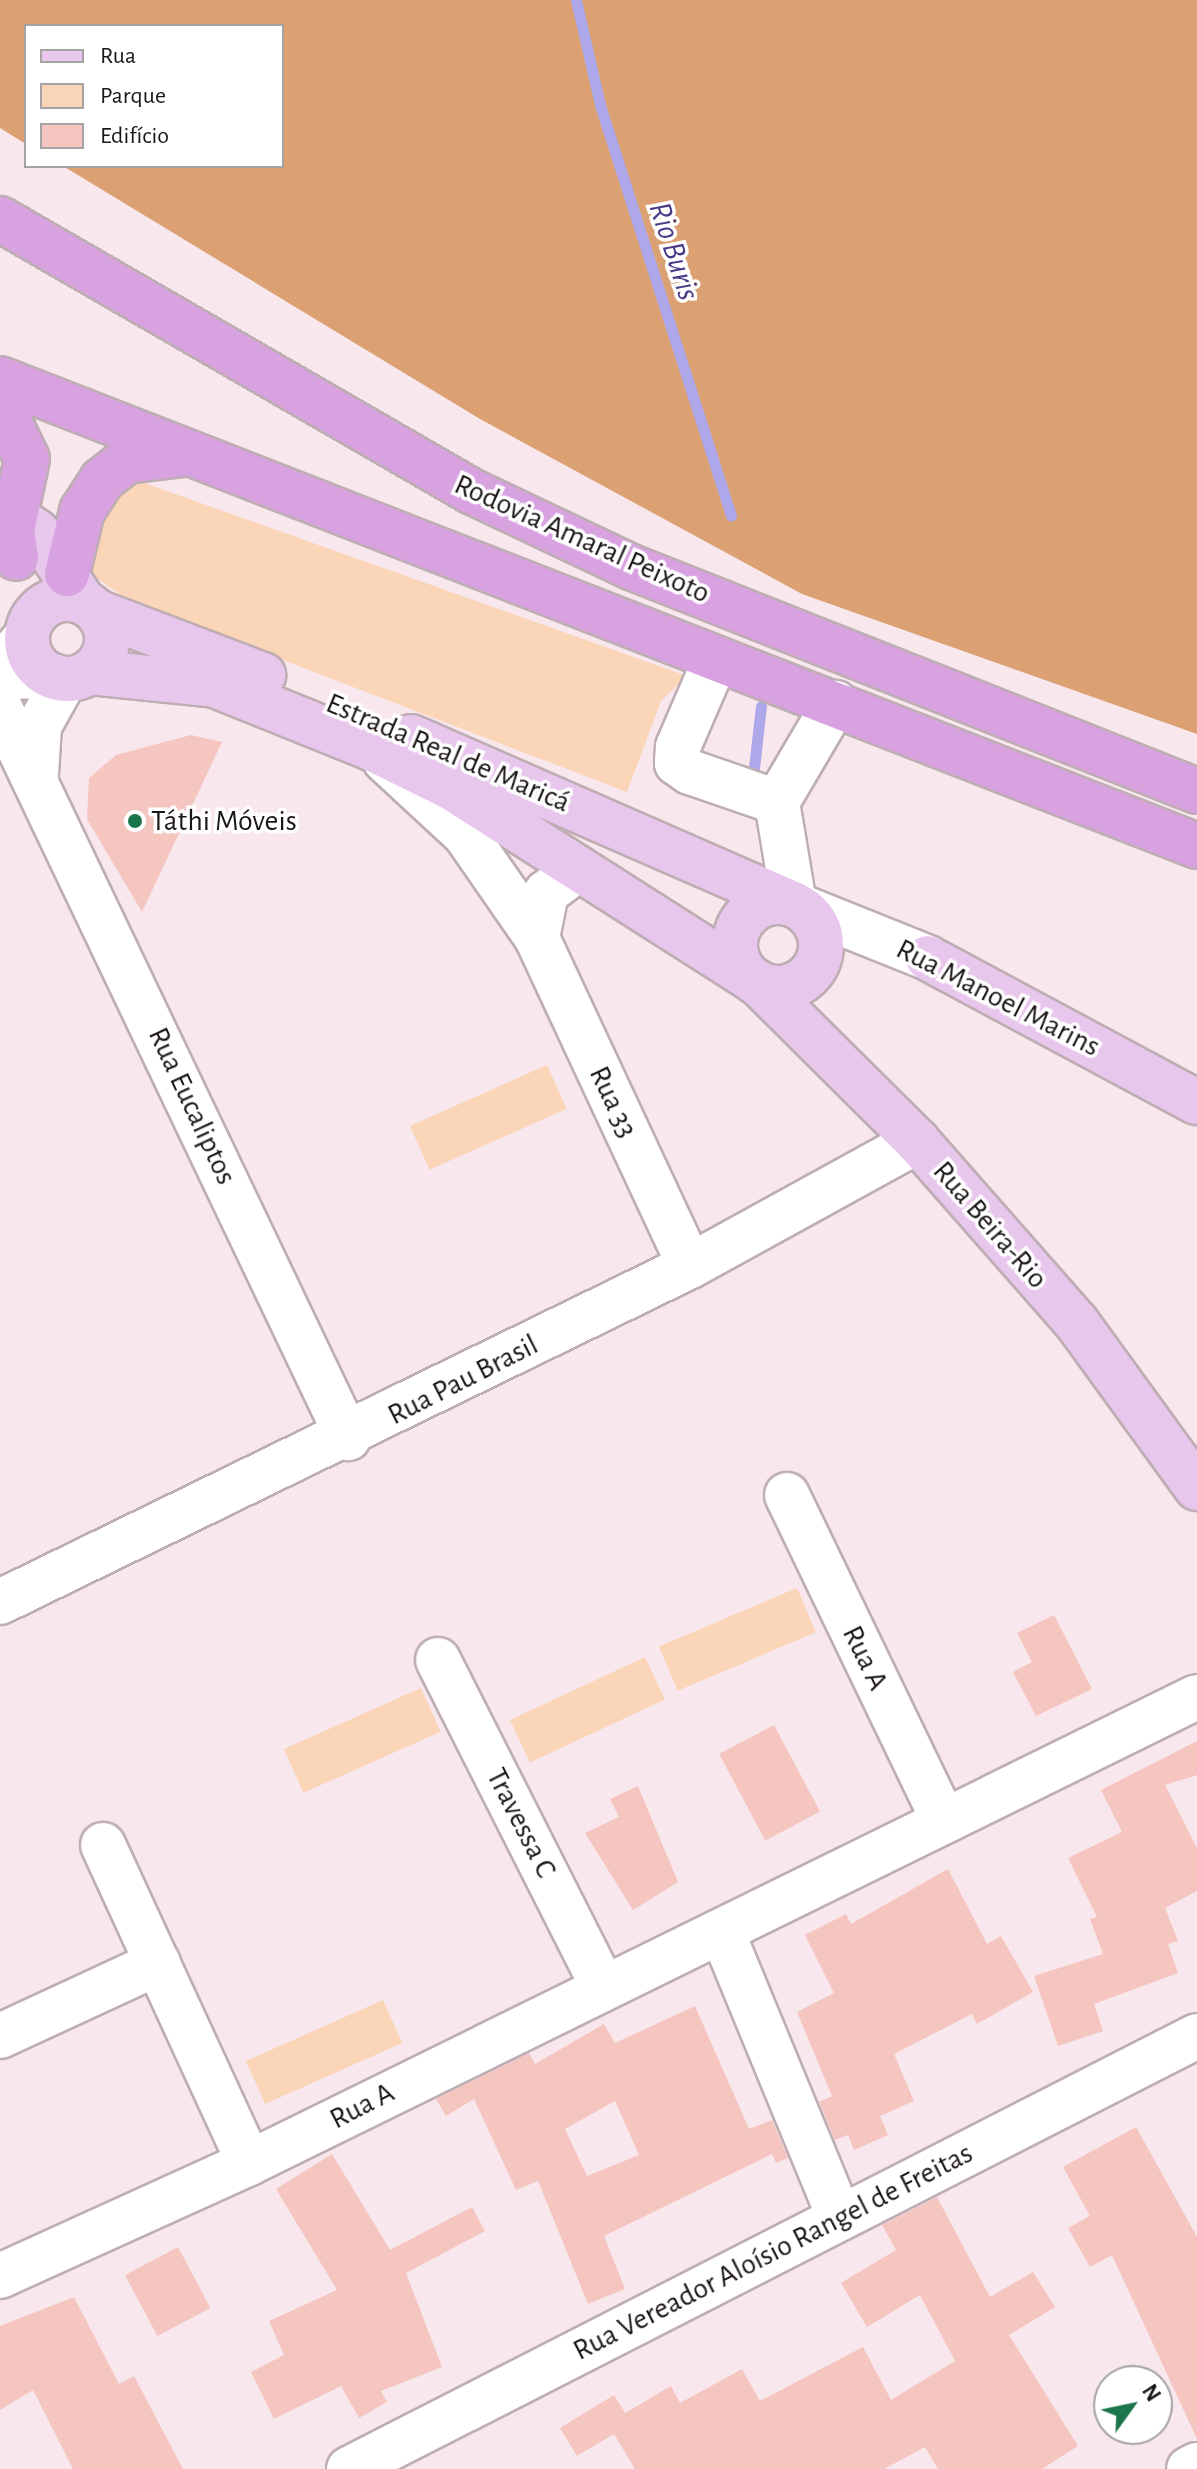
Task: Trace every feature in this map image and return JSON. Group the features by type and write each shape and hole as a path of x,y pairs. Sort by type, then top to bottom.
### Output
{"highway":[{"name":"Rodovia Amaral Peixoto","path":"0,219 497,504 631,567 1197,791"},
{"name":"Rodovia Amaral Peixoto","path":"0,379 715,661 835,703 1197,846"},
{"path":"0,403 27,459 8,530"},
{"path":"82,596 82,511 102,480 126,461 187,454"}],"main road":[{"path":"8,530 82,596 106,648 69,676 33,660 19,642"},
{"path":"8,530 32,591 19,642"},
{"path":"19,642 55,601 82,596"},
{"name":"Estrada Real de Maricá","path":"82,596 794,904"},
{"name":"Estrada Real de Maricá","path":"69,676 215,685 371,748 452,788 576,870 758,983"},
{"path":"765,903 794,904 820,932 820,957 795,985 758,983 738,962 736,933 765,903"},
{"name":"Rua Manoel Marins","path":"928,958 1197,1102"},
{"name":"Rua Beira-Rio","path":"758,983 917,1141 1128,1384 1197,1488"}],"street":[{"path":"715,661 677,763 777,802"},
{"name":"Estrada Real de Maricá","path":"0,677 69,676"},
{"name":"Rua Eucaliptos","path":"36,774 39,726 69,676"},
{"path":"794,904 777,802 835,703"},
{"name":"Rua Eucaliptos","path":"0,708 36,774 348,1438"},
{"name":"Rua 33","path":"371,748 465,834 537,938 690,1266"},
{"path":"537,938 546,893 576,870"},
{"name":"Rua Manoel Marins","path":"794,904 928,958"},
{"name":"Rua Pau Brasil","path":"1,1600 348,1438 690,1266 917,1141"},
{"name":"Rua A","path":"787,1495 944,1821"},
{"name":"Travessa C","path":"438,1660 603,1986"},
{"name":"Rua A","path":"0,2276 249,2163 603,1986 722,1932 1197,1697"},
{"path":"103,1845 249,2163"},
{"path":"722,1932 840,2218"},
{"path":"0,2036 158,1963"},
{"name":"Rua Vereador Aloísio Rangel de Freitas","path":"349,2469 1197,2036"},
{"path":"1189,2469 1197,2465"}],"green space":[{"path":"133,479 687,676 661,701 627,792 131,602 92,575 99,511"},
{"path":"547,1065 567,1109 429,1170 410,1126"},
{"path":"797,1588 816,1632 678,1691 659,1647"},
{"path":"645,1657 665,1700 530,1763 510,1720"},
{"path":"421,1688 441,1732 303,1793 284,1749"},
{"path":"383,2000 402,2043 265,2104 246,2061"}],"shaded area":[{"path":"0,0 1197,0 1197,734 802,594 480,419 66,168 284,168 284,24 24,24 24,143 0,128"}],"building":[{"name":"Táthi Móveis","path":"191,735 222,742 142,912 87,819 89,778 116,755"},
{"path":"1054,1615 1092,1689 1036,1716 1013,1672 1032,1662 1017,1633"},
{"path":"774,1725 820,1812 765,1841 719,1754"},
{"path":"1197,1741 1197,1775 1165,1785 1197,1848 1197,1891 1165,1908 1178,1941 1168,1944 1178,1973 1094,2004 1103,2031 1058,2046 1034,1976 1103,1954 1090,1919 1097,1917 1068,1858 1122,1832 1101,1790"},
{"path":"638,1786 678,1882 633,1910 585,1833 619,1817 610,1799"},
{"path":"948,1869 987,1944 1001,1936 1033,1992 977,2024 972,2014 894,2054 914,2101 880,2116 888,2135 854,2150 848,2135 835,2140 819,2102 832,2096 797,2012 834,1993 805,1935 846,1914 851,1924"},
{"path":"695,2006 749,2129 772,2120 788,2158 776,2163 772,2154 604,2236 625,2289 588,2304 538,2181 516,2190 474,2099 446,2116 436,2099 529,2053 535,2064 604,2024 615,2043","holes":["615,2101 639,2155 587,2176 565,2129"]},
{"path":"1136,2127 1197,2237 1197,2439 1173,2387 1173,2365 1163,2365 1112,2255 1090,2267 1068,2228 1090,2216 1063,2167"},
{"path":"332,2154 390,2250 472,2207 485,2231 406,2273 442,2367 381,2391 387,2402 359,2418 341,2386 274,2419 251,2372 284,2355 269,2321 337,2290 276,2189"},
{"path":"937,2197 990,2297 1033,2272 1055,2307 1009,2335 1078,2446 1042,2469 938,2469 925,2447 884,2469 635,2469 614,2434 577,2456 560,2428 614,2395 625,2413 671,2386 680,2403 742,2369 760,2401 863,2347 891,2400 955,2361 920,2295 867,2327 841,2283 896,2250 882,2225"},
{"path":"178,2247 210,2308 157,2336 125,2275"},
{"path":"74,2297 119,2384 134,2376 183,2469 73,2469 33,2390 0,2410 0,2326"}],"waterway":[{"name":"Rio Buris","path":"576,0 600,105 731,516"},
{"name":"Rio Buris","path":"754,768 761,706"}],"place":[{"name":"Táthi Móveis","path":"135,821"}]}
